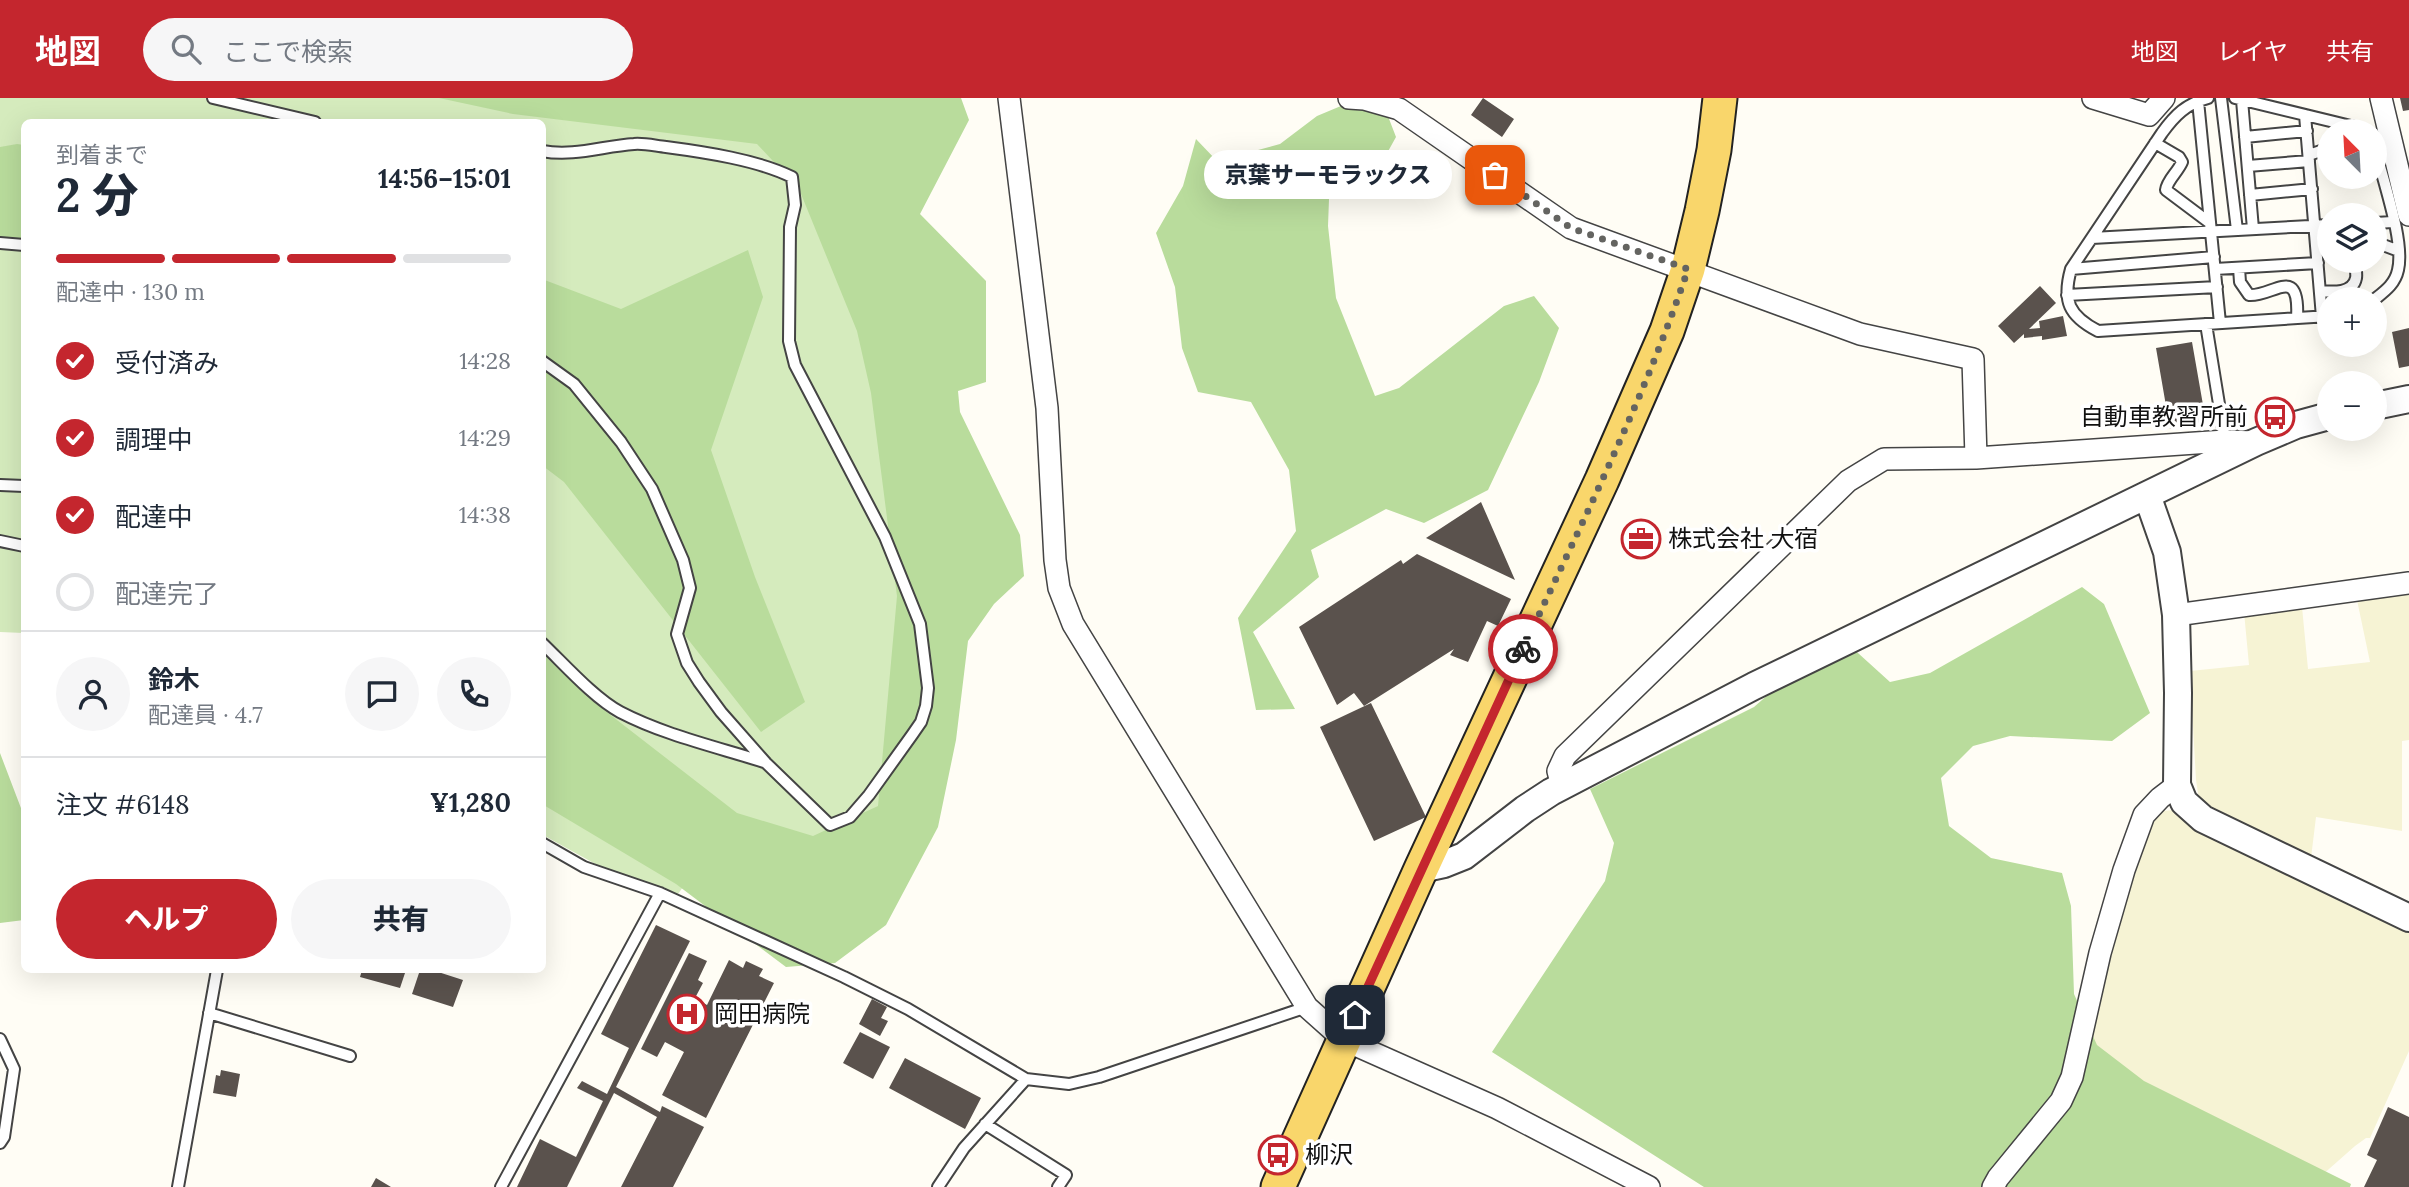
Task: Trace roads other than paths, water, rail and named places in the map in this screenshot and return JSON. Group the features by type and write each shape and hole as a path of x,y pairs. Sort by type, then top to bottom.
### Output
{"main road":[{"path":"1280,1186 1421,869 1635,407 1667,331 1688,269 1712,162 1720,98"}],"street":[{"path":"1009,98 1047,408 1053,534 1059,588 1073,624 1307,1007 1344,1040 1497,1108 1649,1187"},
{"path":"1349,98 1364,99 1399,109 1571,228 1860,334 1972,359 1976,458"},
{"path":"2093,98 2149,115 2164,98"},
{"path":"2381,98 2401,218"},
{"path":"2387,404 2409,399"},
{"path":"1421,869 1464,856 1525,809 1562,786 1754,686 2256,442 2317,419"},
{"path":"1562,786 1558,772 1565,756 1848,481 1884,459 1976,458 2225,441 2256,442"},
{"path":"2147,495 2167,552 2176,615 2177,785 2184,802 2203,818 2409,918"},
{"path":"2176,615 2409,583"},
{"path":"1993,1187 2061,1101 2072,1077 2100,953 2128,859 2144,815 2160,797 2177,785"}],"lane":[{"path":"213,98 302,119"},
{"path":"2221,98 2237,230"},
{"path":"2220,323 2210,227 2203,99 2190,104 2175,115 2155,143 2071,270 2066,288 2067,301 2079,321 2098,331 2206,324 2317,317"},
{"path":"2253,229 2239,99 2322,119"},
{"path":"2305,115 2317,251"},
{"path":"2245,137 2307,131"},
{"path":"546,152 594,151 635,143 774,168 792,177 795,205 790,226 789,341 795,365 885,537 909,594 920,624 928,688 921,722 850,817 830,825 766,763 721,712 687,663 677,634 690,589 683,560 652,489 621,442 574,384 546,364"},
{"path":"2155,143 2179,157 2182,162 2166,190 2210,227"},
{"path":"2248,166 2309,158 2317,154"},
{"path":"2250,195 2312,189"},
{"path":"2386,189 2401,218 2398,271 2387,290"},
{"path":"2092,238 2210,227 2237,230 2315,226"},
{"path":"0,243 21,245"},
{"path":"2387,246 2399,251"},
{"path":"2071,270 2214,257"},
{"path":"2215,269 2317,263"},
{"path":"2239,268 2239,282 2249,295 2276,287 2287,287 2294,292 2298,303 2297,318"},
{"path":"2067,295 2217,287"},
{"path":"2206,324 2225,441"},
{"path":"0,485 21,486"},
{"path":"0,541 21,545"},
{"path":"546,647 618,711 662,729 766,763"},
{"path":"546,845 584,867 660,893 897,1004 1026,1079 1069,1084 1099,1077 1307,1007"},
{"path":"501,1187 660,893"},
{"path":"178,1187 216,973"},
{"path":"209,1013 350,1056"},
{"path":"0,1039 14,1069 4,1138 0,1143"},
{"path":"938,1187 964,1148 1026,1079"},
{"path":"985,1124 1066,1175 1058,1187"}],"place":[{"name":"京葉サーモラックス","path":"1495,175"},
{"name":"自動車教習所前","path":"2275,417"},
{"name":"株式会社 大宿","path":"1641,539"},
{"name":"岡田病院","path":"687,1014"},
{"name":"柳沢","path":"1278,1155"}]}
